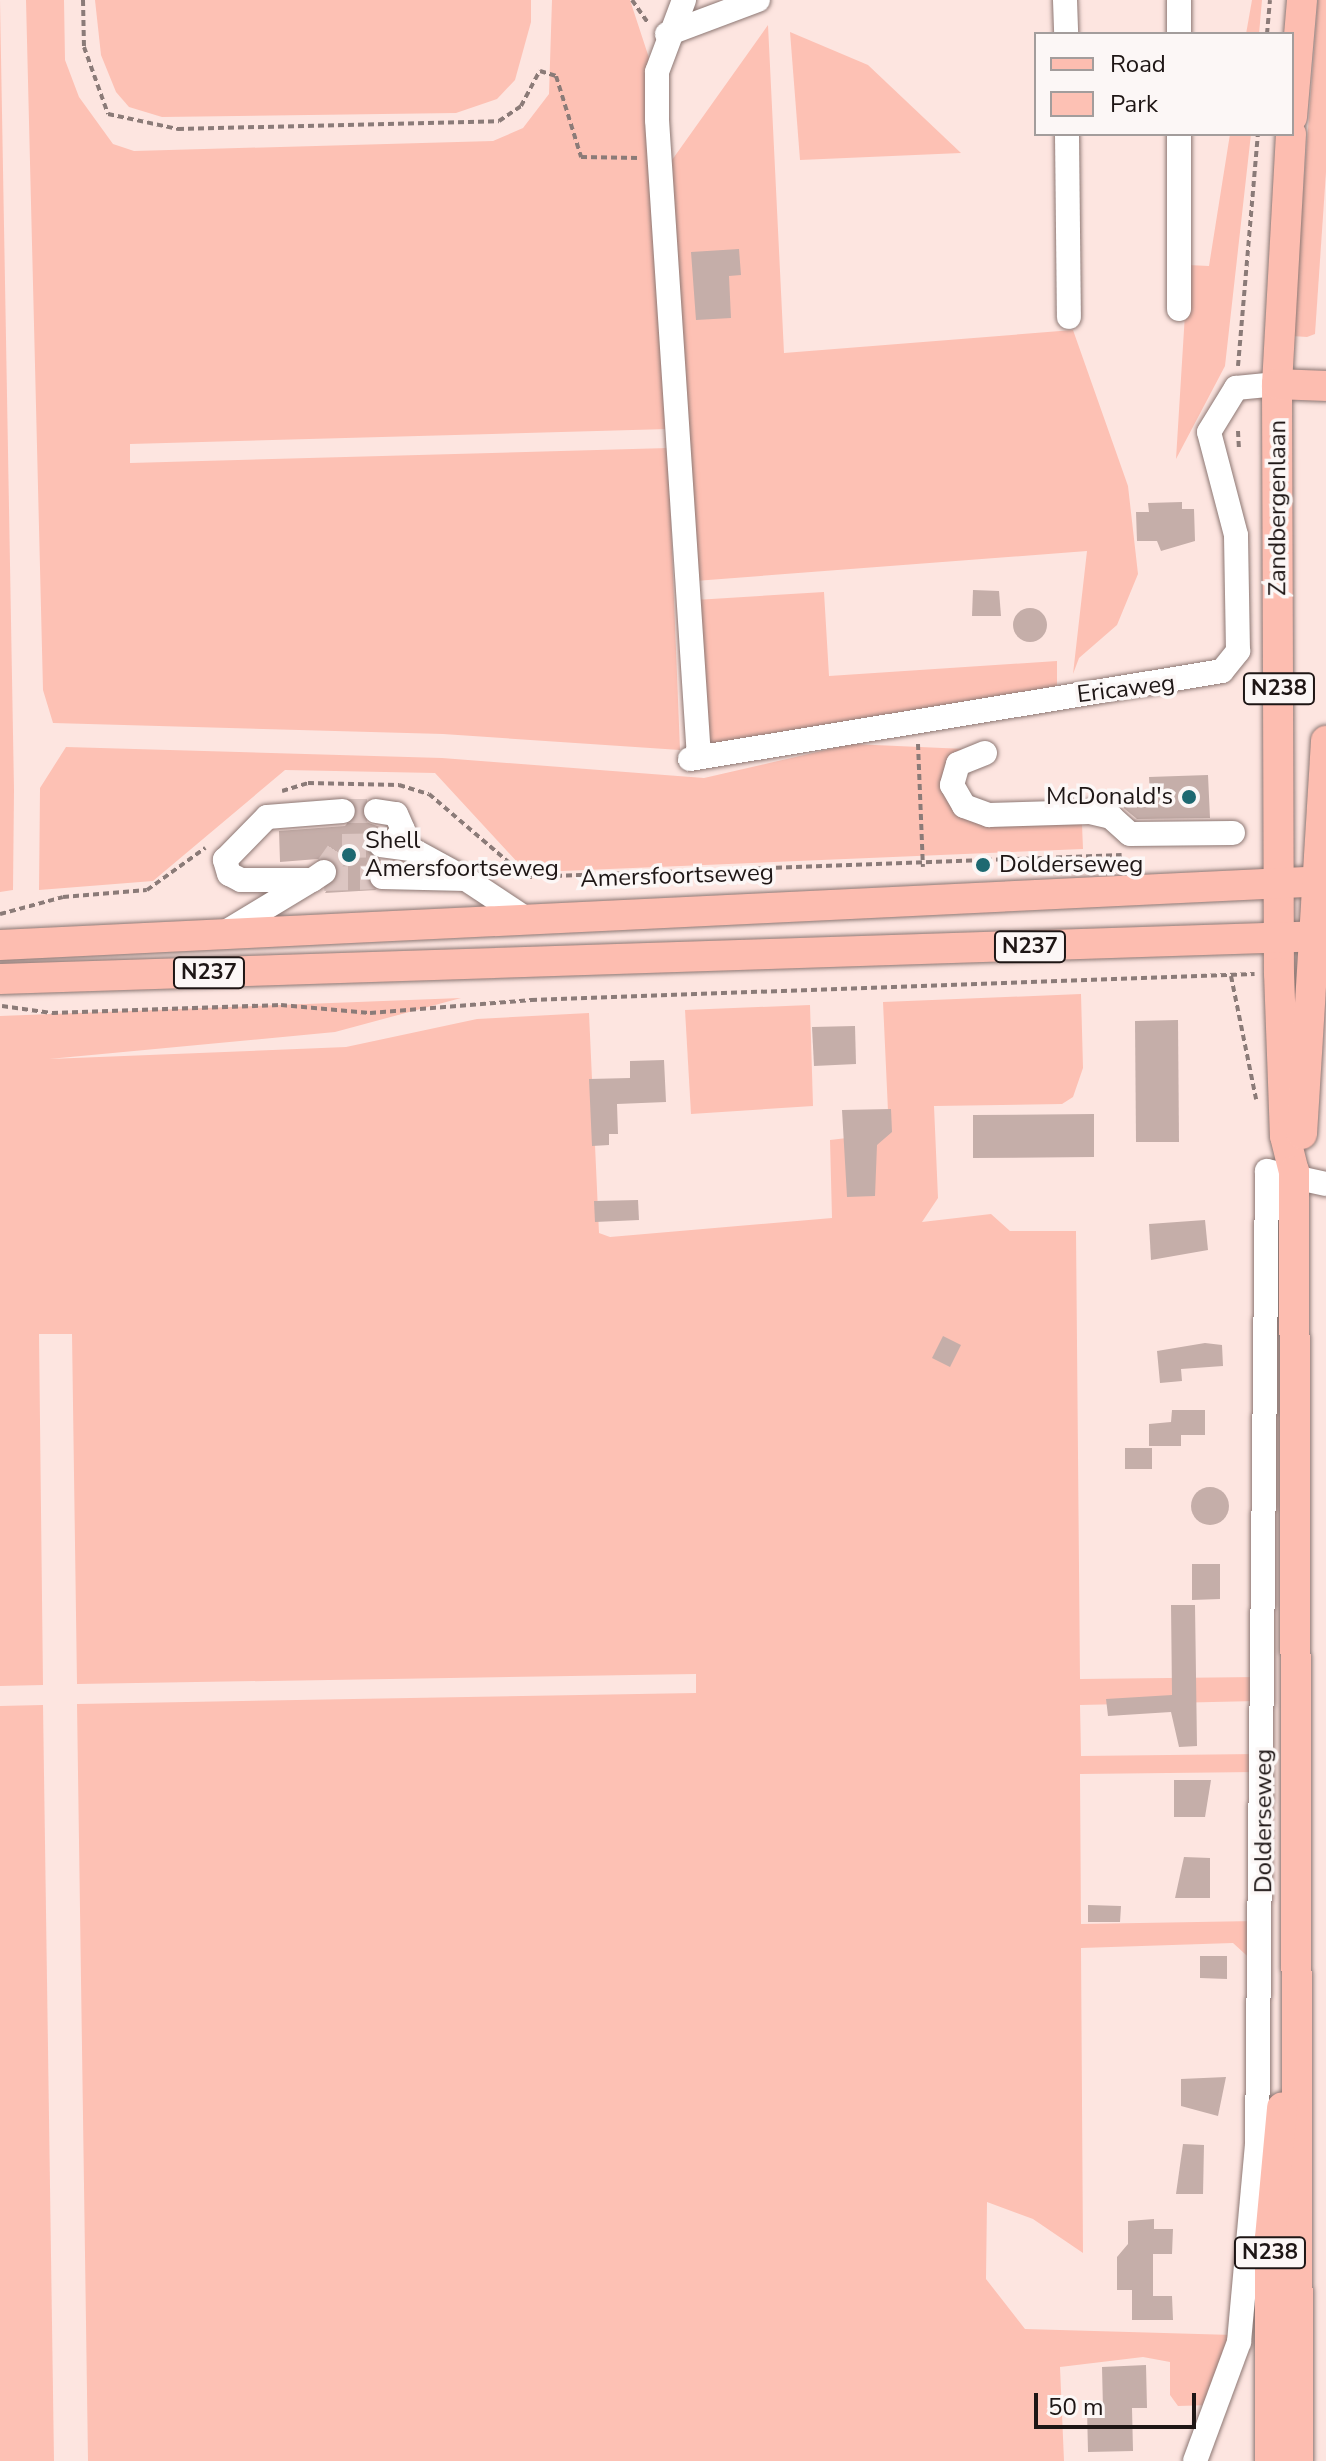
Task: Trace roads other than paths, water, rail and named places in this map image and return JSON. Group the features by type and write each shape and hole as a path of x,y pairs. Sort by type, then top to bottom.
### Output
{"main road":[{"path":"1294,94 1302,0"},
{"name":"Zandbergenlaan","path":"1280,882 1277,384 1291,136"},
{"path":"1277,384 1326,386"},
{"name":"N238","path":"1320,937 1326,741"},
{"name":"Amersfoortseweg","path":"0,945 217,937 1322,881"},
{"name":"N238","path":"1279,938 1280,882"},
{"name":"N237","path":"0,979 1320,937"},
{"name":"Dolderseweg","path":"1298,2461 1293,2047 1294,1171 1320,937"},
{"name":"Dolderseweg","path":"1279,938 1285,1136 1294,1171"},
{"name":"Dolderseweg","path":"1270,2461 1270,2238 1293,2047"}],"street":[{"path":"667,34 684,0"},
{"path":"667,34 758,0"},
{"path":"1065,0 1066,32"},
{"path":"1179,0 1179,32"},
{"name":"Ericaweg","path":"667,34 657,72 660,158 694,758 917,718 1178,683 1230,664 1238,651 1236,535 1209,432 1236,388 1277,384"},
{"path":"1067,136 1069,317"},
{"path":"1179,136 1179,309"},
{"path":"985,753 958,764 952,785 964,806 989,815 1090,812 1111,817 1130,834 1233,833"},
{"name":"Amersfoortseweg","path":"217,937 320,877 241,880 229,874 225,860 267,817 343,811"},
{"path":"376,811 396,814 403,830 386,844 466,879 528,920"},
{"path":"382,877 466,879"},
{"name":"Dolderseweg","path":"1195,2461 1239,2342 1257,2145 1267,1171 1294,1171"},
{"path":"1294,1171 1326,1184"}],"tunnel":[{"path":"343,811 376,811"},
{"path":"324,872 342,846 381,845"},
{"path":"324,879 382,877"}],"place":[{"name":"McDonald's","path":"1189,797"},
{"name":"Shell Amersfoortseweg","path":"349,855"},
{"name":"Dolderseweg","path":"983,865"}]}
